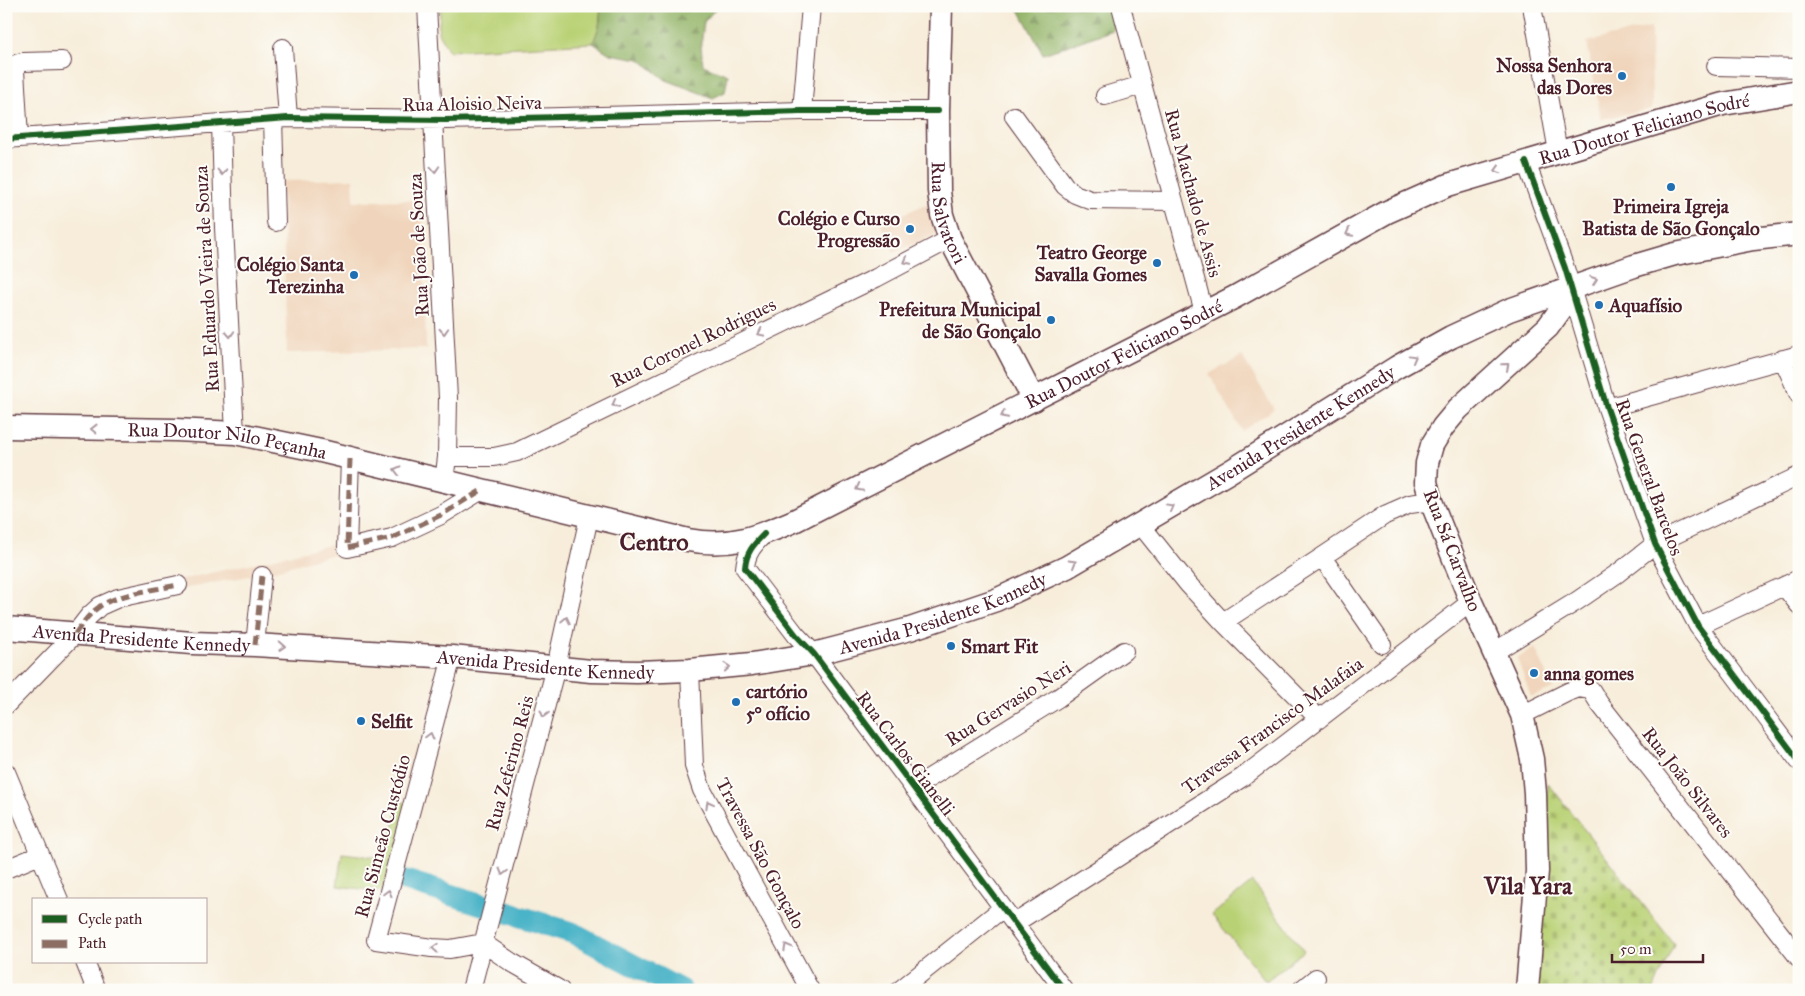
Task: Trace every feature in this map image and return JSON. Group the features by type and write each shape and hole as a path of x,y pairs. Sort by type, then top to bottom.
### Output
{"main road":[{"name":"Rua Salvatori","path":"941,6 938,111 939,191 942,215 950,239 1034,400"},
{"name":"Rua Doutor Feliciano Sodré","path":"444,482 702,543 720,544 764,534 794,521 1235,297 1387,212 1448,185 1723,104 1799,91"},
{"name":"Avenida Presidente Kennedy","path":"6,628 192,643 452,657 556,667 637,672 690,670 752,664 814,654 910,629 996,600 1066,567 1230,472 1397,367 1451,337 1509,310 1675,254 1753,239 1799,234"},
{"name":"Rua Sá Carvalho","path":"1527,990 1537,871 1532,759 1522,715 1472,602 1431,501 1426,482 1427,463 1432,445 1458,408 1548,327 1561,309 1570,288"},
{"name":"Rua Doutor Nilo Peçanha","path":"6,427 235,433 444,482"}],"street":[{"name":"Rua João de Souza","path":"427,6 448,398 447,457 444,482"},
{"path":"802,111 811,6"},
{"path":"1532,6 1558,152"},
{"name":"Rua Machado de Assis","path":"1122,10 1204,312"},
{"path":"276,222 283,48"},
{"path":"13,138 16,64 22,62 62,61"},
{"path":"1716,66 1799,68"},
{"path":"1105,96 1142,85"},
{"name":"Rua Aloisio Neiva","path":"13,138 280,118 432,120 802,111 938,111"},
{"path":"1014,116 1065,186 1075,194 1090,200 1174,201"},
{"name":"Rua Eduardo Vieira de Souza","path":"221,123 224,228 235,433"},
{"path":"1526,162 1565,268 1570,288"},
{"name":"Rua Coronel Rodrigues","path":"447,457 494,457 517,452 876,278 950,239"},
{"name":"Rua General Barcelos","path":"1570,288 1608,408 1655,544 1698,626 1799,761"},
{"path":"1608,408 1791,357 1799,395"},
{"path":"350,459 347,548 392,538 442,515 480,491"},
{"path":"1494,652 1594,590 1655,544 1799,476"},
{"path":"1222,622 1385,515 1410,504 1431,501"},
{"name":"Rua Zeferino Reis","path":"471,990 556,667 589,517"},
{"path":"1140,524 1188,584 1222,622 1319,719"},
{"name":"Rua Carlos Gianelli","path":"764,534 745,557 745,568 796,635 814,654 1064,990"},
{"path":"1322,557 1382,644"},
{"path":"255,645 262,576"},
{"path":"1698,626 1791,582 1799,605"},
{"path":"6,704 100,606 118,598 178,585"},
{"name":"Travessa Francisco Malafaia","path":"1015,923 1243,777 1472,602"},
{"name":"Rua Gervasio Neri","path":"913,788 1058,698 1124,651"},
{"name":"Rua Simeão Custódio","path":"452,657 376,940 450,949 483,943"},
{"name":"Travessa São Gonçalo","path":"690,670 694,766 702,790 810,990"},
{"name":"Rua João Silvares","path":"1522,715 1579,688 1591,690 1799,958"},
{"path":"6,772 58,898"},
{"path":"6,869 40,855"},
{"path":"900,990 1004,908"},
{"path":"483,943 511,962 560,990"},
{"path":"86,964 96,990"},
{"path":"1301,990 1316,978"}],"shaded area":[{"name":"Nossa Senhora das Dores","path":"1651,27 1652,109 1601,119 1587,42"},
{"name":"Colégio Santa Terezinha","path":"353,179 354,201 422,200 426,349 287,353 282,181"},
{"name":"Colégio e Curso Progressão","path":"926,204 939,233 894,253 881,224"},
{"path":"1242,356 1274,409 1242,431 1209,374"},
{"path":"343,542 345,551 264,573 183,589 181,580"},
{"name":"anna gomes","path":"1535,648 1553,688 1531,697 1517,658"}],"green space":[{"path":"441,6 601,6 599,27 593,43 449,51 438,33"},
{"path":"601,6 718,6 704,22 701,46 703,65 728,75 725,92 713,98 666,80 639,59 610,54 593,43 599,27"},
{"path":"1017,6 1111,6 1113,30 1043,54"},
{"path":"1548,783 1674,944 1653,990 1537,990"},
{"path":"400,802 408,803 386,892 337,886 342,853 385,858"},
{"path":"1252,882 1304,951 1266,981 1212,915"}],"waterway":[{"path":"401,879 573,933 681,990"}],"marked path":[{"path":"350,459 347,548 392,538 441,515 480,491"},
{"path":"255,645 262,576"},
{"path":"75,634 92,613 106,603 136,593 178,585"}],"cycle path":[{"path":"6,139 288,118 446,120 802,111 938,111"},
{"path":"1526,162 1565,268 1607,408 1655,544 1698,626 1799,761"},
{"path":"764,534 751,550 745,568 796,635 814,654 1064,990"}],"place":[{"name":"Nossa Senhora das Dores","path":"1622,76"},
{"name":"Primeira Igreja Batista de São Gonçalo","path":"1671,187"},
{"name":"Colégio e Curso Progressão","path":"910,229"},
{"name":"Teatro George Savalla Gomes","path":"1157,263"},
{"name":"Colégio Santa Terezinha","path":"354,275"},
{"name":"Aquafísio","path":"1599,305"},
{"name":"Prefeitura Municipal de São Gonçalo","path":"1051,320"},
{"name":"Smart Fit","path":"951,646"},
{"name":"anna gomes","path":"1534,673"},
{"name":"cartório 5° ofício","path":"736,702"},
{"name":"Selfit","path":"361,721"}],"district":[{"name":"Centro","path":"654,542"},
{"name":"Vila Yara","path":"1528,886"}]}
